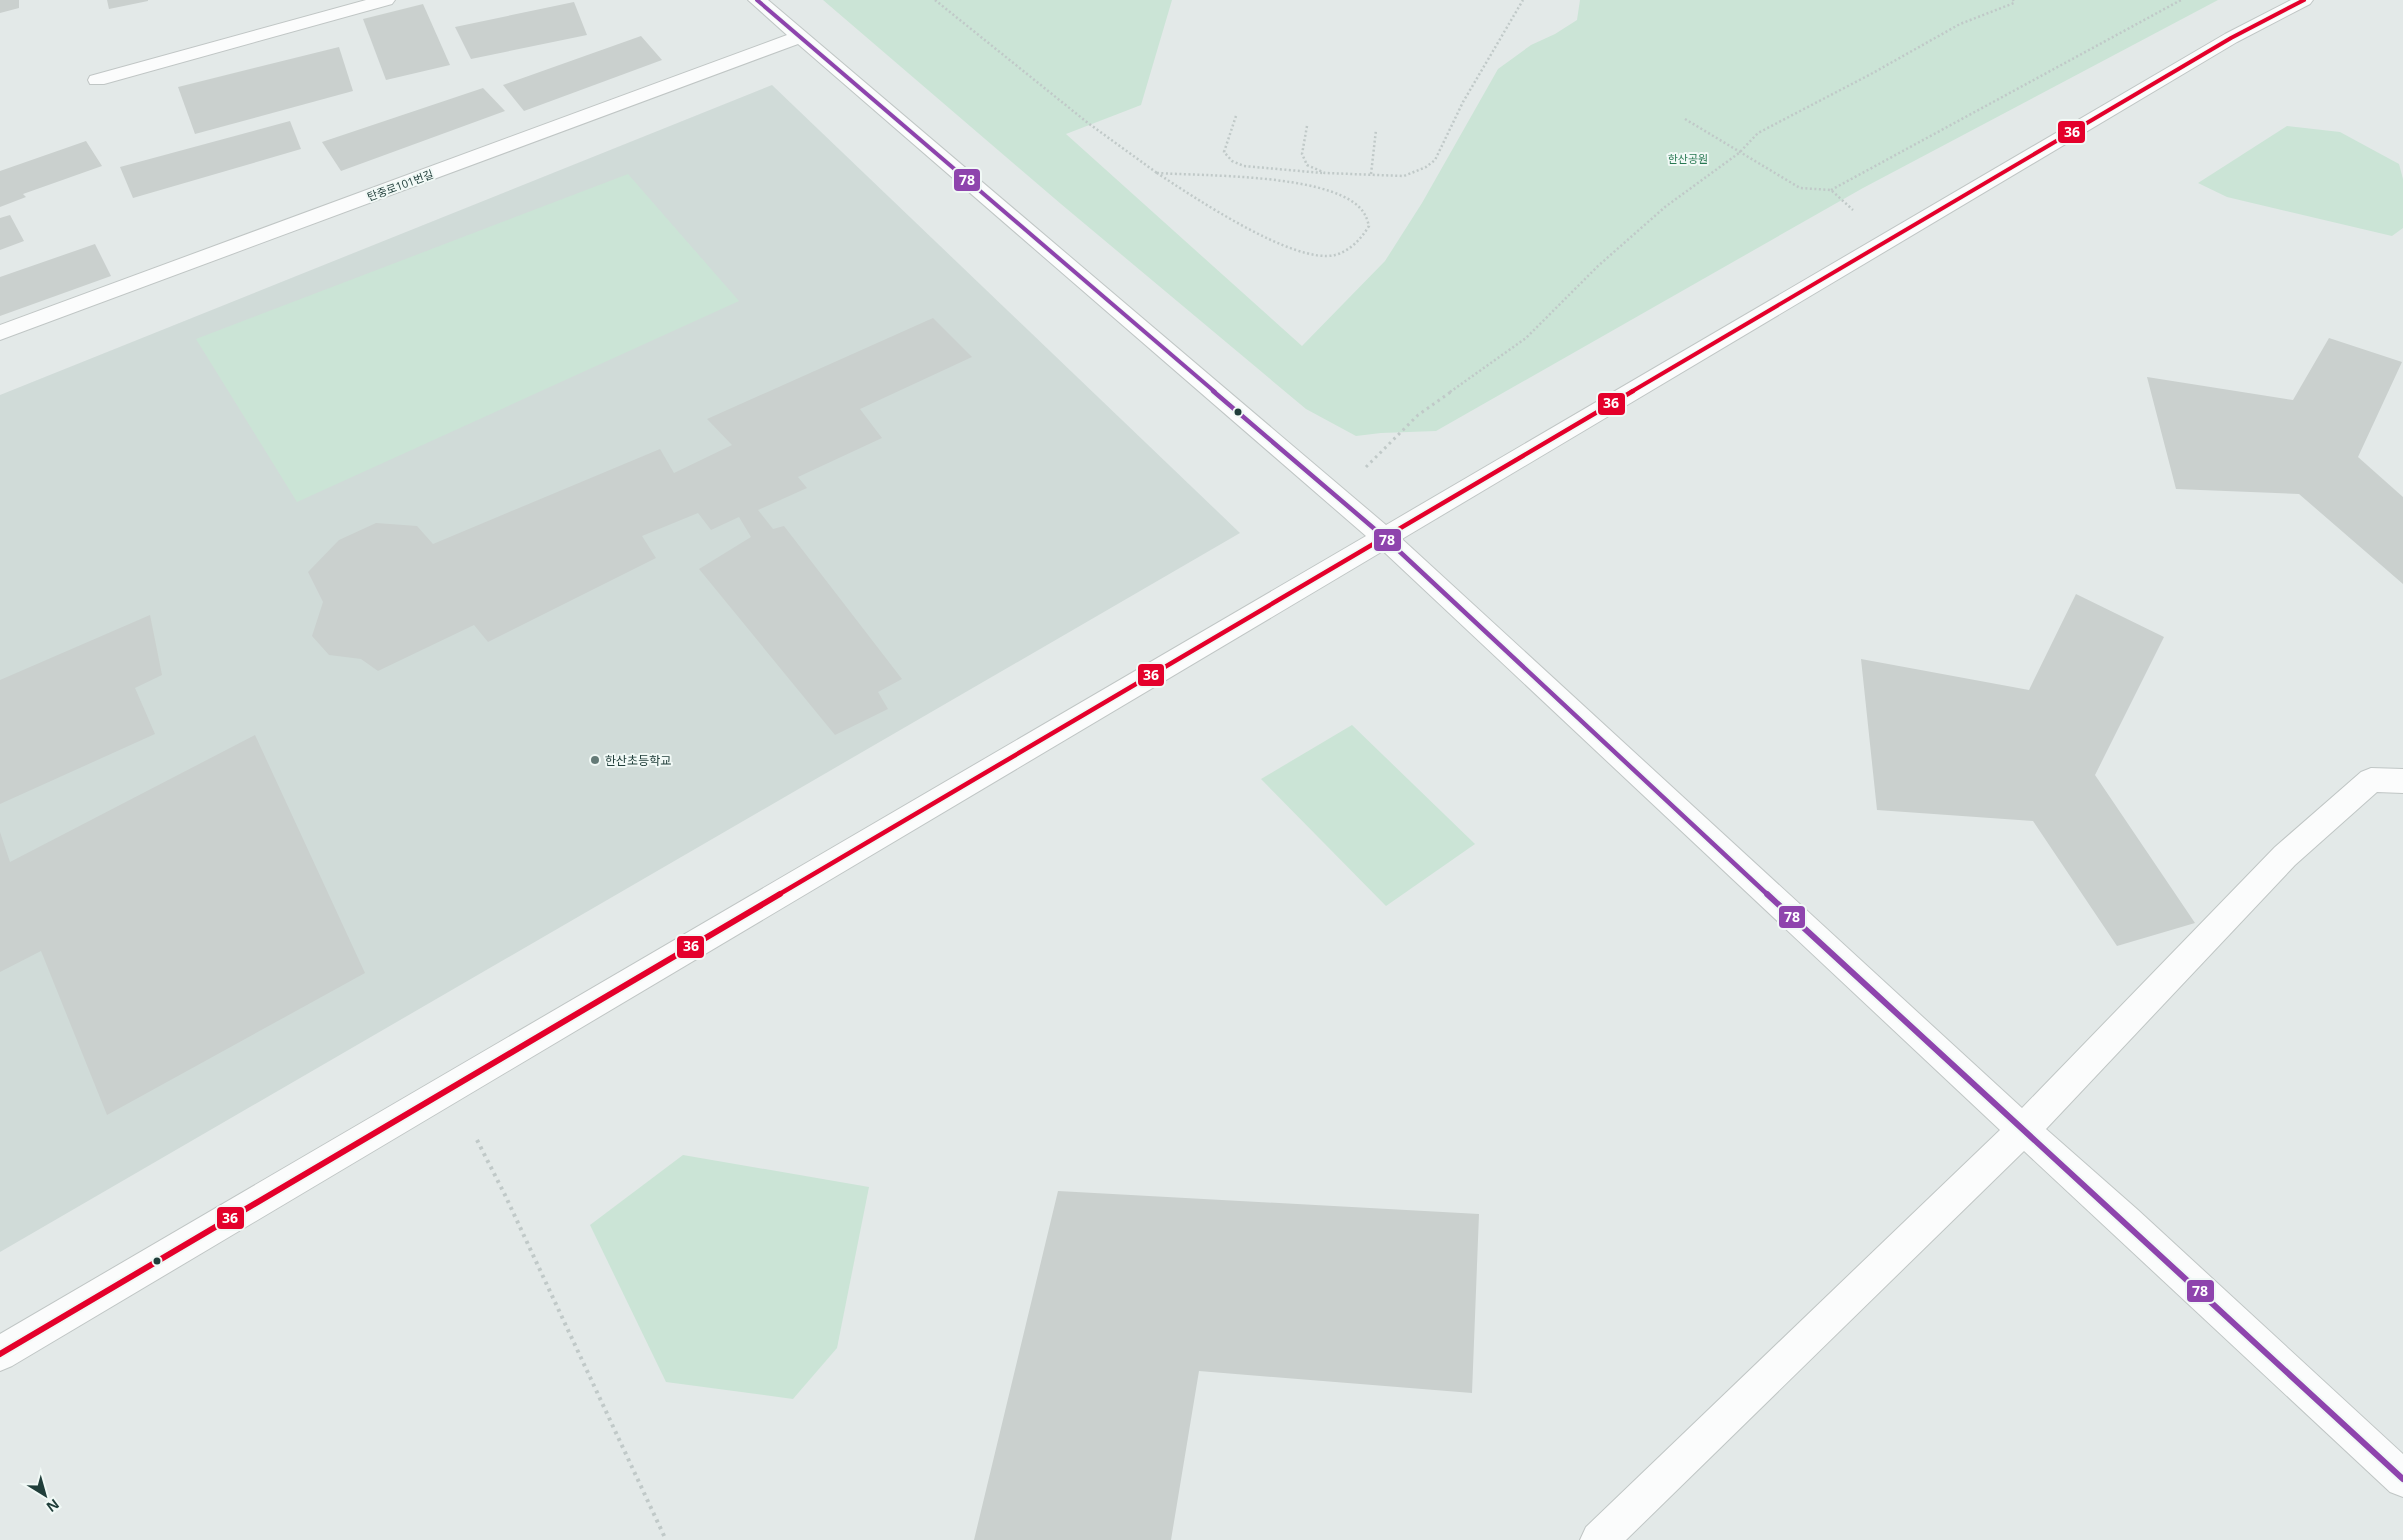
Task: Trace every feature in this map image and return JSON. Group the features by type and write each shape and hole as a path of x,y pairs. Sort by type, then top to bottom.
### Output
{"street":[{"path":"97,80 386,0"},
{"path":"757,0 1384,537 1942,1057 2126,1222 2403,1479"},
{"path":"0,1354 2231,38 2304,0"},
{"name":"탄중로101번길","path":"0,333 800,37"},
{"path":"1599,1540 2023,1130 2286,856 2370,780 2403,780"}],"path":[{"path":"935,0 1120,148 1156,173 1222,215 1262,236 1299,250 1328,256 1346,250 1360,240 1369,226 1366,214 1356,203 1338,194 1313,187 1267,180 1156,173"},
{"path":"1236,116 1224,152 1232,161 1244,166 1325,173 1404,176 1426,167 1435,160 1463,102 1523,0"},
{"path":"1360,472 1403,432 1418,415 1526,338 1598,266 1665,207 1739,153 1758,133 1871,74 1960,24 2014,3 2013,0"},
{"path":"1686,119 1739,153 1800,188 1831,190 2181,0"},
{"path":"1307,126 1302,154 1307,165 1325,173"},
{"path":"1372,174 1376,130"},
{"path":"1831,190 1853,210"},
{"path":"477,1140 505,1195 666,1540"}],"shaded area":[{"name":"한산초등학교","path":"772,85 1240,533 0,1252 0,395"}],"green space":[{"name":"한산공원","path":"823,0 1172,0 1141,105 1066,134 1302,346 1385,261 1422,203 1498,69 1531,45 1555,34 1577,20 1580,0 2218,0 1863,188 1436,431 1356,436 1306,409 1061,204"},
{"path":"2287,126 2340,132 2399,164 2403,179 2403,228 2392,236 2227,197 2198,183"},
{"path":"628,174 739,301 297,502 196,339"},
{"path":"1352,725 1475,844 1386,906 1261,779"},
{"path":"683,1155 869,1187 837,1348 793,1399 666,1382 590,1225"}],"building":[{"path":"0,0 19,0 19,8 0,13"},
{"path":"107,0 148,0 148,1 109,9"},
{"path":"574,2 587,35 471,59 455,27"},
{"path":"423,4 450,65 386,80 363,19"},
{"path":"641,36 662,60 524,111 503,85"},
{"path":"339,47 353,91 195,134 178,87"},
{"path":"483,88 505,111 341,171 322,142"},
{"path":"290,121 301,149 133,198 120,167"},
{"path":"86,141 102,166 23,194 26,197 0,207 0,171"},
{"path":"10,215 24,241 0,250 0,218"},
{"path":"95,244 111,276 0,316 0,277"},
{"path":"933,318 972,357 860,409 882,438 798,477 807,488 758,510 773,529 784,526 902,679 878,692 888,709 835,735 699,569 751,537 739,517 711,530 698,513 642,536 656,558 488,642 474,625 378,671 361,659 329,655 312,636 323,602 308,572 339,540 376,523 417,526 433,544 660,449 674,473 732,445 707,419"},
{"path":"2329,338 2402,362 2358,457 2403,497 2403,584 2299,494 2176,489 2147,377 2293,400"},
{"path":"2076,594 2164,637 2095,775 2195,923 2117,946 2033,821 1877,810 1861,659 2029,690"},
{"path":"150,615 162,675 135,688 155,734 0,804 0,680"},
{"path":"255,735 365,973 107,1115 41,951 0,972 0,832 10,862"},
{"path":"1058,1191 1479,1214 1472,1393 1199,1371 1171,1540 974,1540"}],"transit line":[{"name":"78","path":"757,0 1384,537 1942,1057 2126,1222 2403,1479"},
{"name":"36","path":"0,1354 2231,38 2304,0"}],"place":[{"name":"한산초등학교","path":"595,760"}]}
